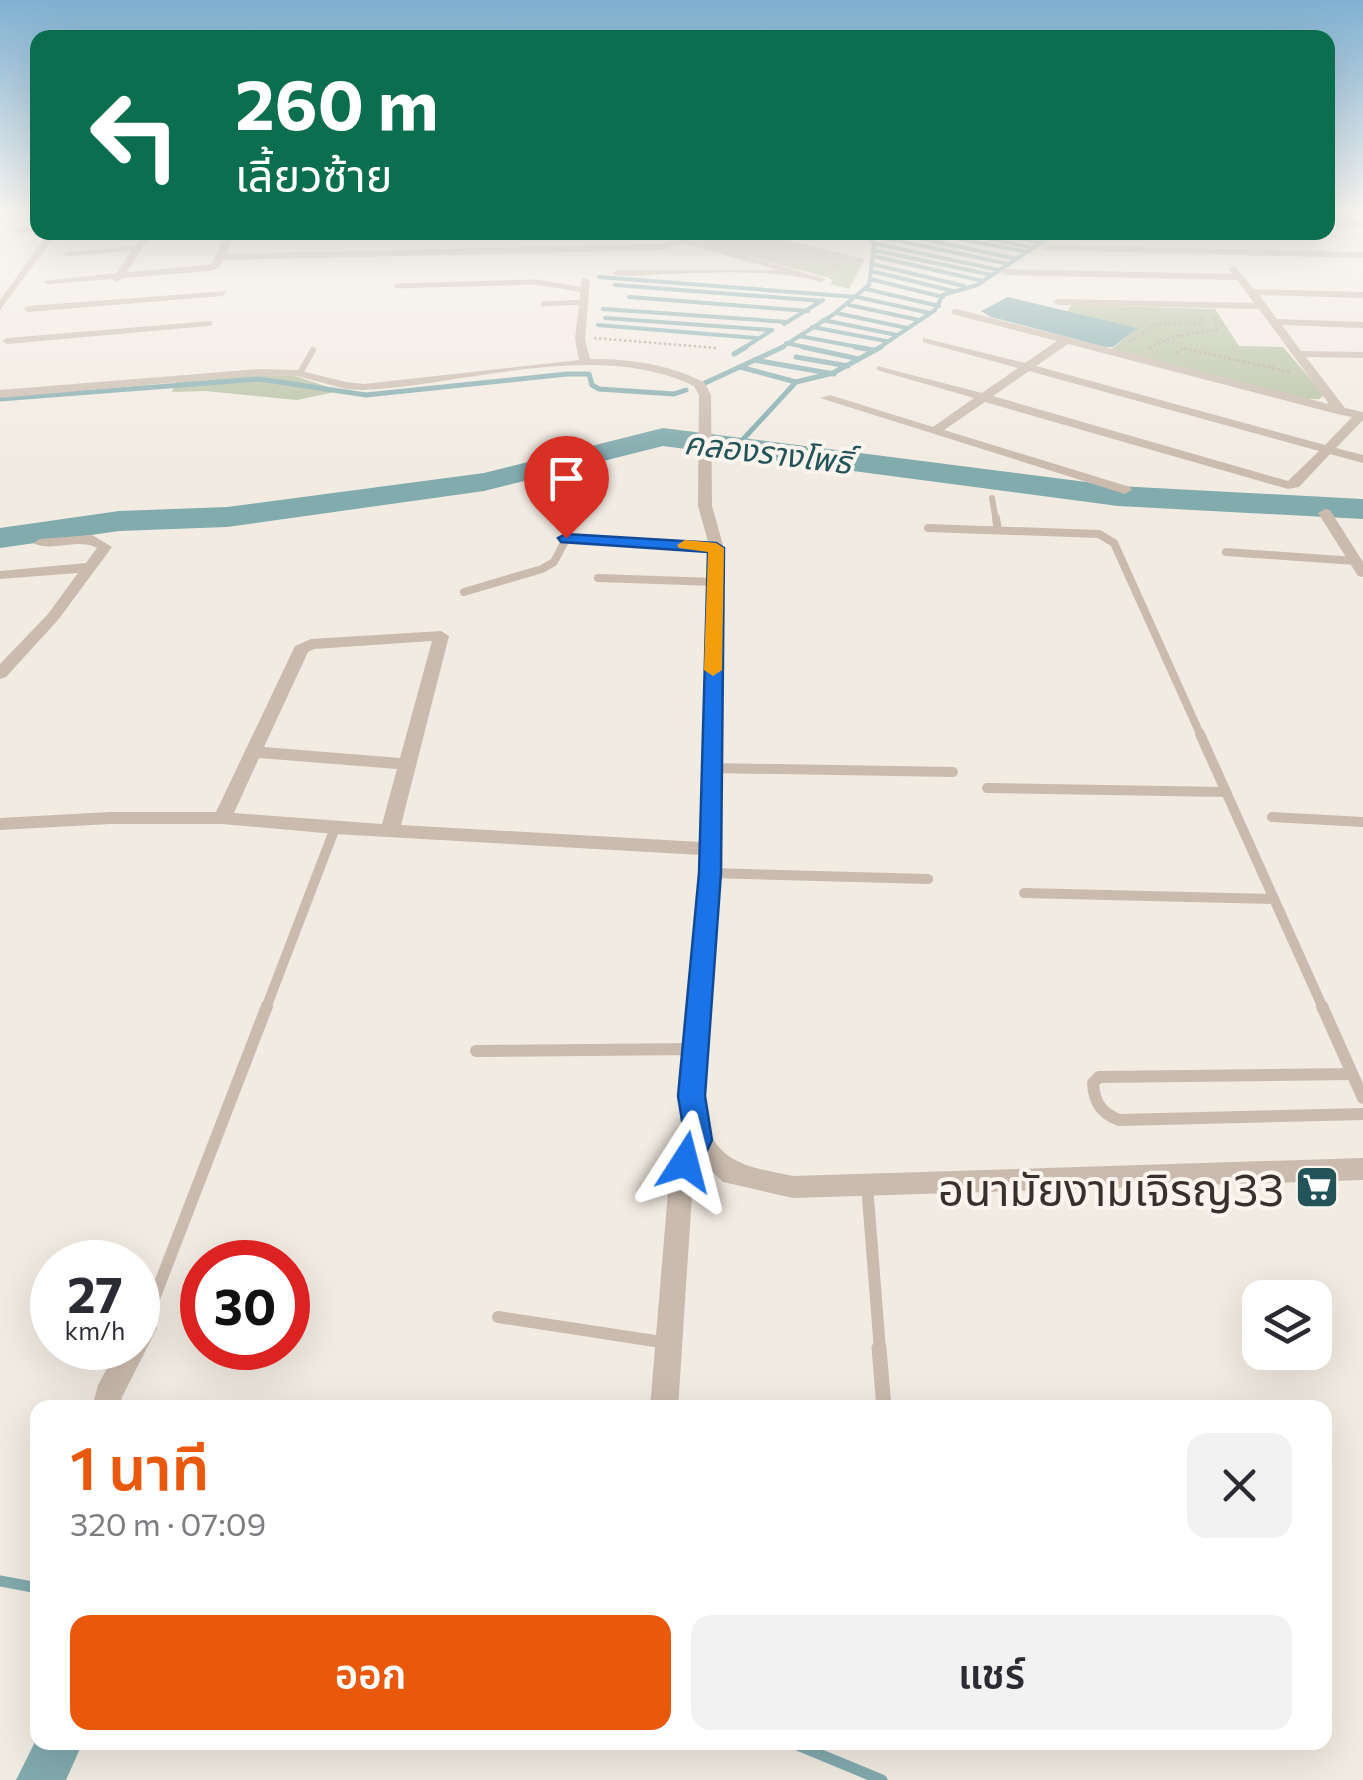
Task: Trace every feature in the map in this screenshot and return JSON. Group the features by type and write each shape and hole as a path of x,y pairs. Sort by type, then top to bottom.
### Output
{"street":[{"path":"88,333 108,295"},
{"path":"28,309 196,295"},
{"path":"584,295 584,364"},
{"path":"1253,295 1341,411"},
{"path":"1058,302 1262,306"},
{"path":"956,312 1362,416"},
{"path":"1274,322 1363,324"},
{"path":"8,341 208,323"},
{"path":"927,340 1363,459"},
{"path":"935,431 1066,340"},
{"path":"1298,354 1363,355"},
{"path":"0,394 181,377 300,373 332,386 371,387 532,366 584,364 664,371 690,380 704,388 708,396 702,442 704,509 716,548 710,873 691,1096 699,1140 732,1174 794,1186 1363,1169"},
{"path":"880,368 1278,484 1294,484 1362,416"},
{"path":"826,398 1125,490"},
{"path":"1325,513 1359,567"},
{"path":"1340,537 1363,538"},
{"path":"0,674 54,617 105,547 99,540 40,543"},
{"path":"0,575 92,567"},
{"path":"222,818 301,649 310,644 441,636 390,831"},
{"path":"252,752 408,764"},
{"path":"0,824 110,818 222,818 710,849"},
{"path":"665,1400 681,1180 690,1150 699,1140"},
{"path":"107,1400 120,1370"}],"lane":[{"path":"543,304 571,295"},
{"path":"300,373 313,350"},
{"path":"992,498 998,530"},
{"path":"928,528 1099,534 1114,543 1363,1098"},
{"path":"464,592 542,569 554,562 566,538 716,548"},
{"path":"1226,552 1359,567"},
{"path":"598,578 715,582"},
{"path":"710,768 953,772"},
{"path":"986,788 1226,792"},
{"path":"1272,817 1363,822"},
{"path":"160,1278 335,828"},
{"path":"710,873 928,879"},
{"path":"1024,894 1274,899"},
{"path":"476,1051 696,1049"},
{"path":"1352,1074 1100,1077 1093,1083 1093,1092 1096,1107 1104,1115 1119,1120 1363,1114"},
{"path":"867,1184 883,1400"},
{"path":"498,1316 669,1343"}],"path":[{"path":"1123,348 1157,324 1200,324 1201,316 1216,320 1216,330 1153,343 1148,347 1152,354"},
{"path":"581,337 716,348"},
{"path":"1164,356 1183,348 1316,377"},
{"path":"1230,371 1241,362"}],"green space":[{"path":"1072,305 1215,309 1239,346 1283,347 1324,395 1304,399 1112,349 1137,328 1067,311"},
{"path":"295,376 340,391 297,400 205,391 172,392 177,380"}],"water":[{"path":"1008,297 1138,328 1113,347 1105,347 981,311"}],"waterway":[{"path":"745,295 821,301"},
{"path":"832,295 855,297"},
{"path":"892,295 937,306"},
{"path":"935,295 942,297"},
{"path":"629,297 805,311"},
{"path":"824,320 855,297"},
{"path":"855,297 930,313"},
{"path":"937,306 942,297"},
{"path":"805,311 821,301"},
{"path":"849,305 919,320"},
{"path":"877,349 937,306"},
{"path":"603,309 787,322"},
{"path":"787,322 805,311"},
{"path":"836,313 907,328"},
{"path":"605,318 772,330 742,349"},
{"path":"813,327 824,320"},
{"path":"824,320 897,335"},
{"path":"598,325 756,338"},
{"path":"799,336 813,327"},
{"path":"813,327 886,341"},
{"path":"788,343 799,336"},
{"path":"799,336 869,349"},
{"path":"780,348 788,343"},
{"path":"788,343 814,349"},
{"path":"734,354 746,347"},
{"path":"803,347 859,359"},
{"path":"855,347 873,350"},
{"path":"859,359 881,347"},
{"path":"755,360 780,348"},
{"path":"796,357 846,366"},
{"path":"846,366 859,359"},
{"path":"705,383 755,360"},
{"path":"755,360 831,373"},
{"path":"831,373 846,366"},
{"path":"740,367 796,382"},
{"path":"796,382 831,373"},
{"path":"0,399 259,379 366,395 567,374 589,374 592,385 599,389 674,394 686,390"},
{"path":"736,447 796,382"},
{"name":"คลองรางโพธิ์","path":"0,538 119,521 227,517 484,482 663,437 1118,496 1363,509"},
{"path":"0,1581 30,1587"},
{"path":"40,1780 56,1750"},
{"path":"809,1750 882,1780"}],"slow traffic":[{"path":"685,545 716,548 713,670"}],"place":[{"name":"อนามัยงามเจิรญ33","path":"1317,1187"}],"route":[{"path":"566,538 716,548 710,873 691,1096 692,1120 699,1140 685,1162"}]}
